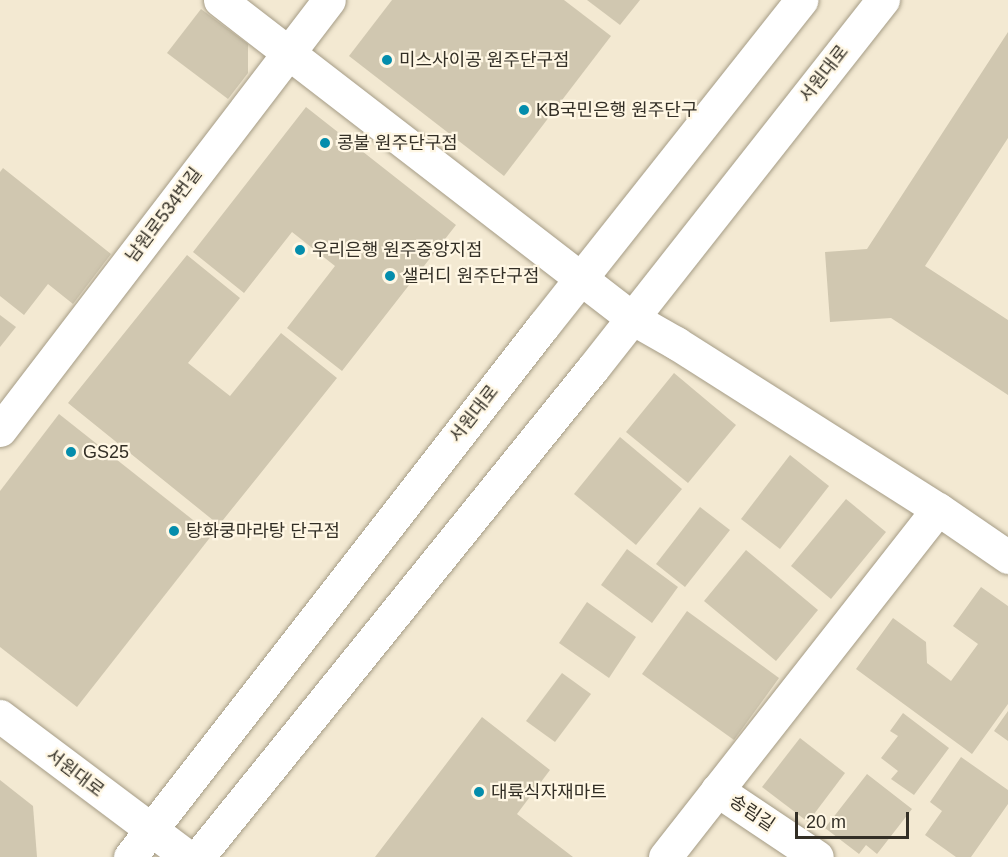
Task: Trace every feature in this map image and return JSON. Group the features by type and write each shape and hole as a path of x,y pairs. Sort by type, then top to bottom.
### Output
{"street":[{"path":"220,0 632,318 939,509 1008,557"},
{"name":"남원로534번길","path":"0,430 329,0"},
{"name":"서원대로","path":"130,857 801,0"},
{"name":"서원대로","path":"198,857 632,318 883,0"},
{"path":"665,857 939,509"},
{"name":"서원대로","path":"0,716 151,830"},
{"name":"송림길","path":"717,790 817,857"},
{"path":"151,830 188,857"}],"building":[{"path":"392,0 564,0 611,36 504,176 349,56"},
{"path":"587,0 640,0 620,25"},
{"path":"201,9 248,44 248,73 228,99 167,53"},
{"path":"1008,32 1008,138 925,266 1008,320 1008,395 891,318 830,322 825,252 867,249"},
{"path":"306,107 456,225 342,371 287,328 335,266 292,232 244,293 193,252"},
{"path":"3,168 111,254 73,304 48,284 24,315 0,296 0,172"},
{"path":"187,255 240,298 188,363 230,396 281,333 337,378 219,525 68,403"},
{"path":"0,315 16,327 0,347"},
{"path":"674,373 736,425 688,483 626,432"},
{"path":"59,414 212,535 77,707 0,647 0,491"},
{"path":"620,437 682,489 636,545 574,494"},
{"path":"790,455 829,486 780,549 741,519"},
{"path":"846,499 886,532 831,599 791,566"},
{"path":"700,507 730,530 685,587 656,564"},
{"path":"627,549 678,587 652,623 601,585"},
{"path":"746,550 818,610 776,661 704,601"},
{"path":"981,587 1008,606 1008,704 972,754 856,669 893,618 926,642 927,663 951,681 978,644 953,626"},
{"path":"587,602 636,637 609,678 559,643"},
{"path":"687,611 779,678 734,740 642,674"},
{"path":"562,673 591,694 555,742 526,721"},
{"path":"1008,711 1008,741 994,731"},
{"path":"903,713 949,748 914,795 891,779 898,771 881,758 898,736 890,731"},
{"name":"대륙식자재마트","path":"482,717 550,770 517,814 573,857 375,857"},
{"path":"800,738 845,773 808,822 762,787"},
{"path":"961,757 1008,790 1008,804 971,857 956,857 925,835 942,811 930,802"},
{"path":"867,774 912,809 877,854 866,845 859,854 825,828"},
{"path":"0,780 33,806 37,857 0,857"}],"place":[{"name":"미스사이공 원주단구점","path":"387,60"},
{"name":"KB국민은행 원주단구","path":"524,110"},
{"name":"콩불 원주단구점","path":"325,143"},
{"name":"우리은행 원주중앙지점","path":"300,250"},
{"name":"샐러디 원주단구점","path":"390,276"},
{"name":"GS25","path":"71,452"},
{"name":"탕화쿵마라탕 단구점","path":"174,531"},
{"name":"대륙식자재마트","path":"479,792"}]}
